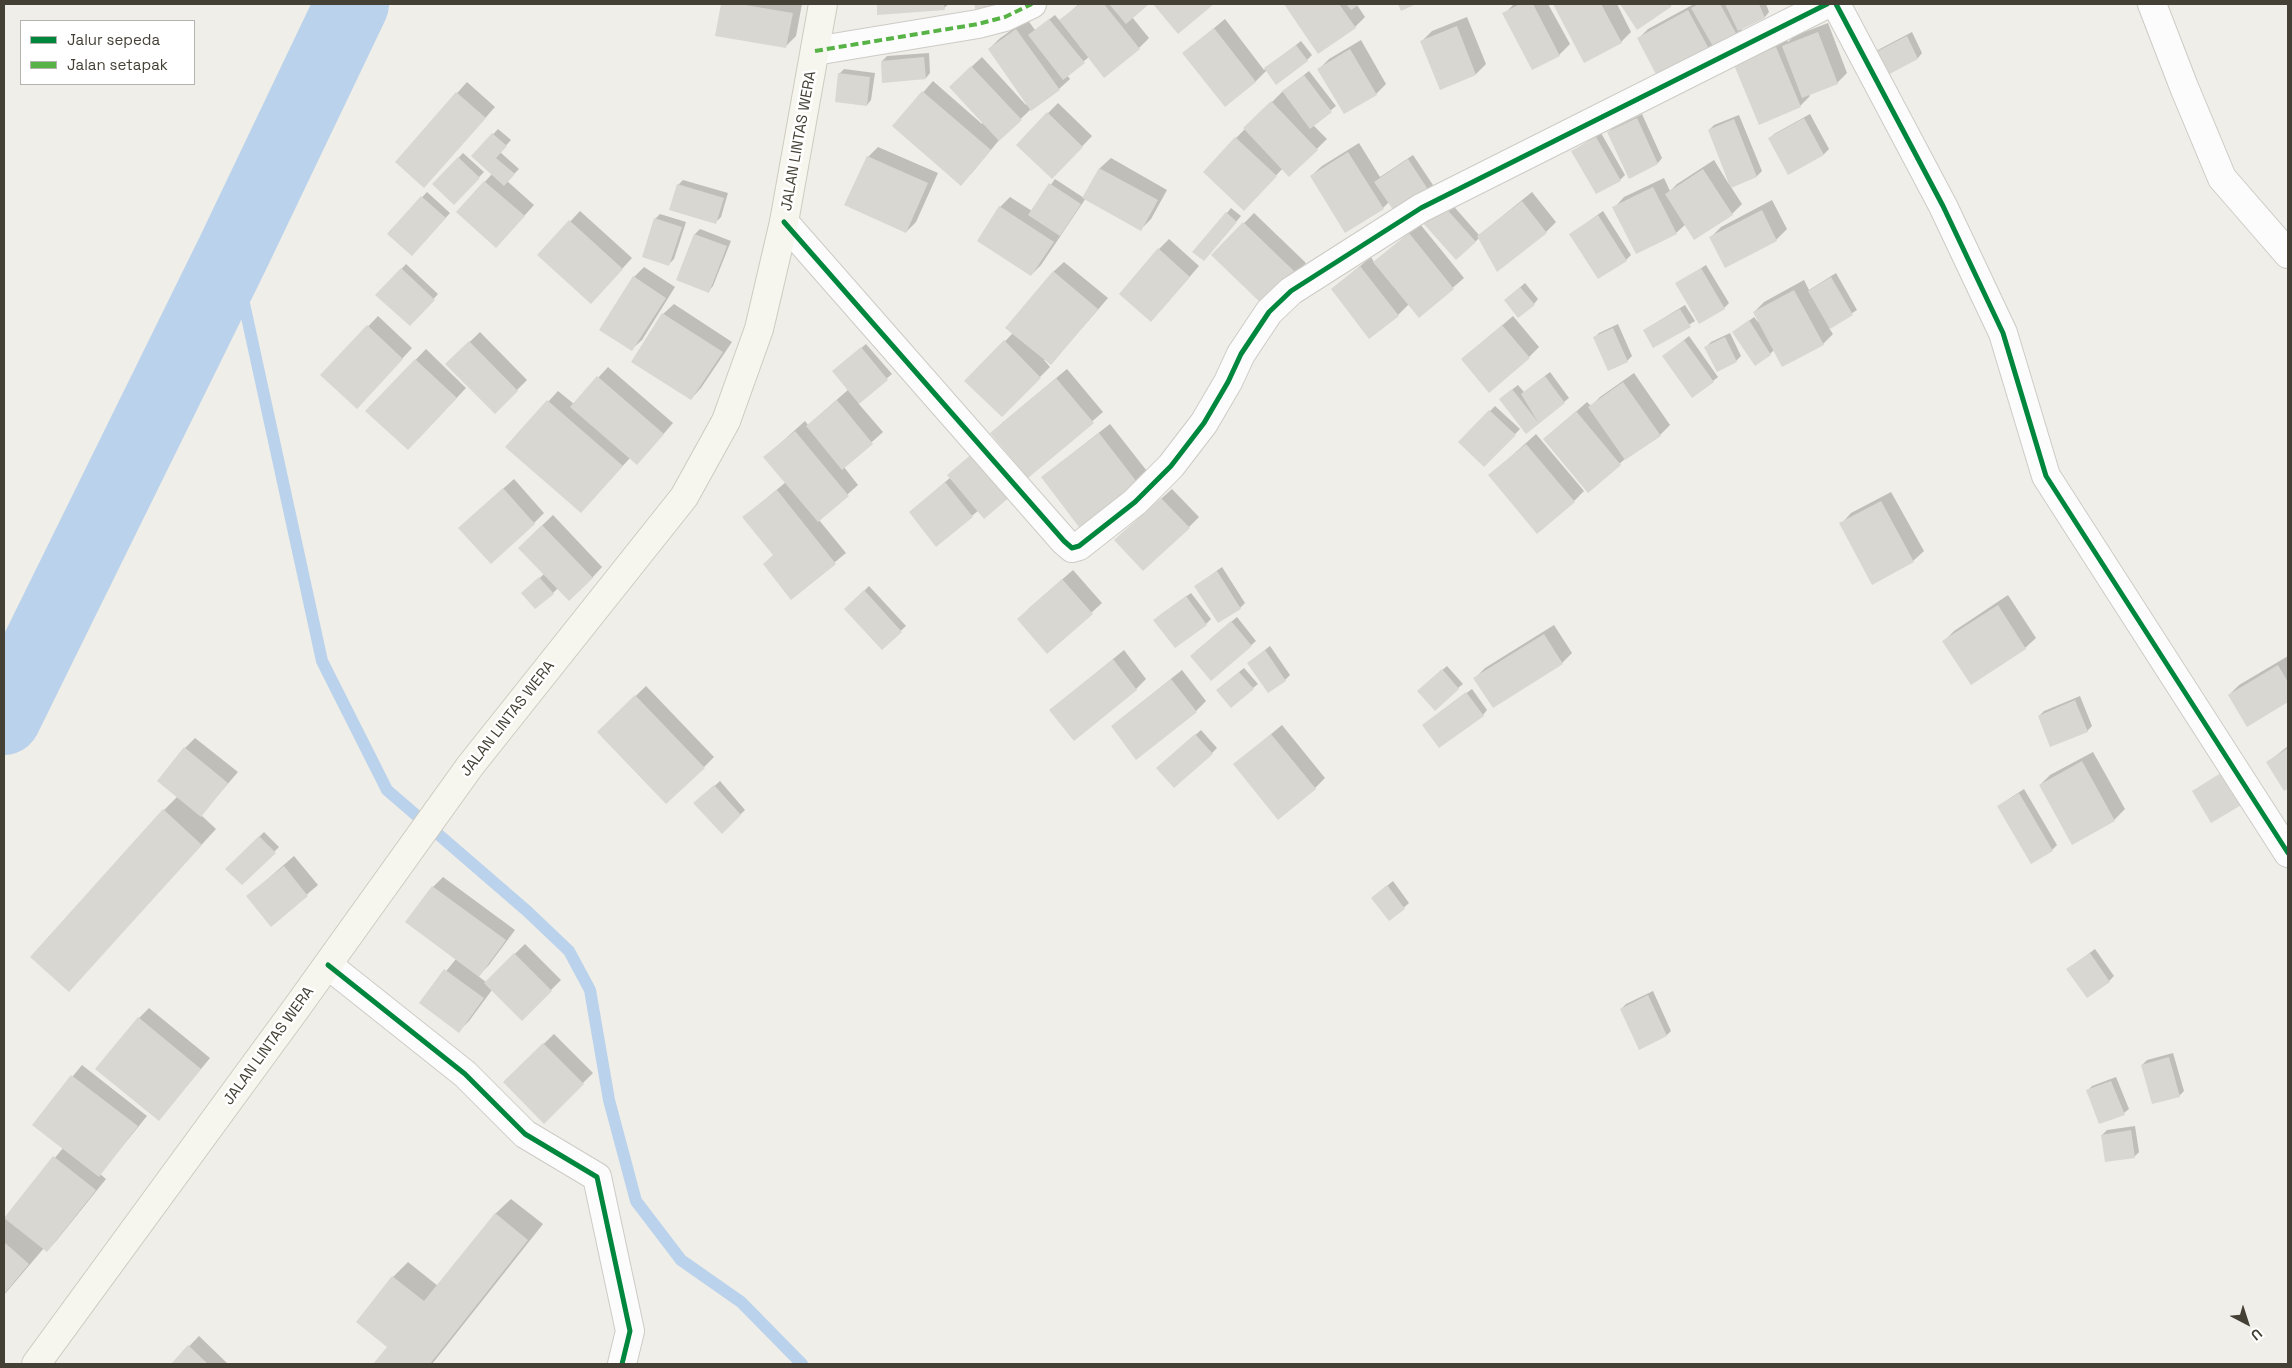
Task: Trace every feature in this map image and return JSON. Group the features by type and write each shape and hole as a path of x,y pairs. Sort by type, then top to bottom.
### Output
{"main road":[{"name":"JALAN LINTAS WERA","path":"36,1364 328,966 460,781 684,497 726,421 759,329 784,222 823,4"}],"street":[{"path":"815,51 970,26 1005,17 1032,4"},
{"path":"784,222 1072,548 1079,546 1134,502 1171,466 1204,423 1228,382 1241,354 1269,312 1291,291 1421,208 1827,4"},
{"path":"1836,4 1944,206 2003,333 2046,476 2288,853"},
{"path":"2152,4 2222,178 2288,254"},
{"path":"328,966 465,1074 525,1134 597,1177 630,1331 622,1364"}],"building":[{"path":"721,4 739,4 793,13 786,48 715,36"},
{"path":"877,4 944,4 945,10 877,15"},
{"path":"974,4 1002,4 976,12"},
{"path":"1080,4 1104,4 1140,49 1104,78 1059,20"},
{"path":"1109,4 1147,4 1148,5 1126,24"},
{"path":"1153,4 1214,4 1178,34"},
{"path":"1284,4 1339,4 1356,28 1318,54"},
{"path":"1346,4 1360,4 1351,10"},
{"path":"1398,4 1416,4 1401,11"},
{"path":"1520,4 1533,4 1560,56 1532,70 1502,13"},
{"path":"1553,4 1601,4 1622,43 1584,63"},
{"path":"1620,4 1669,4 1671,7 1637,30"},
{"path":"1699,4 1720,4 1738,37 1715,50 1691,8"},
{"path":"1725,4 1759,4 1765,18 1738,31"},
{"path":"1688,10 1710,51 1659,80 1637,38"},
{"path":"1049,19 1085,63 1063,80 1028,35"},
{"path":"1457,26 1476,75 1440,90 1420,41"},
{"path":"1214,28 1256,82 1225,107 1182,53"},
{"path":"1016,29 1060,90 1031,111 988,49"},
{"path":"1818,32 1838,84 1802,98 1782,46"},
{"path":"1907,36 1918,59 1882,78 1870,55"},
{"path":"1296,45 1308,61 1276,85 1264,68"},
{"path":"1776,47 1801,107 1759,125 1734,65"},
{"path":"1350,49 1377,95 1344,114 1317,69"},
{"path":"924,57 926,79 882,83 881,61"},
{"path":"971,66 1022,120 999,141 949,87"},
{"path":"838,73 870,77 867,106 835,102"},
{"path":"1304,75 1332,112 1310,129 1282,91"},
{"path":"922,91 991,150 961,186 892,126"},
{"path":"456,92 486,118 424,188 395,162"},
{"path":"1271,101 1318,150 1289,177 1243,128"},
{"path":"1047,112 1083,147 1052,179 1016,145"},
{"path":"1637,118 1658,164 1629,179 1607,132"},
{"path":"1804,118 1824,155 1788,175 1768,138"},
{"path":"1734,119 1757,177 1731,188 1708,130"},
{"path":"492,133 507,146 496,158 515,174 504,186 471,156"},
{"path":"1235,137 1277,176 1244,211 1203,172"},
{"path":"1596,137 1621,181 1596,194 1571,151"},
{"path":"1348,152 1384,209 1345,233 1310,176"},
{"path":"867,156 928,183 906,233 844,205"},
{"path":"458,157 480,178 454,205 432,184"},
{"path":"1408,159 1429,191 1396,214 1374,182"},
{"path":"1099,168 1158,200 1141,231 1082,198"},
{"path":"1703,169 1733,215 1694,240 1665,194"},
{"path":"484,181 525,216 496,248 456,212"},
{"path":"1049,183 1081,204 1060,236 1028,215"},
{"path":"677,184 724,198 716,224 669,210"},
{"path":"1653,187 1677,234 1636,254 1612,207"},
{"path":"421,196 446,218 412,256 387,234"},
{"path":"1522,201 1547,233 1497,272 1477,236"},
{"path":"1443,205 1476,242 1456,260 1423,223"},
{"path":"999,206 1054,242 1031,276 977,241"},
{"path":"1762,210 1777,241 1725,268 1709,237"},
{"path":"1226,212 1237,222 1204,261 1192,252"},
{"path":"1598,215 1627,261 1598,279 1569,234"},
{"path":"654,218 682,227 669,266 642,257"},
{"path":"569,220 623,269 591,304 537,255"},
{"path":"1243,222 1297,274 1265,307 1211,255"},
{"path":"1409,233 1454,289 1419,318 1373,262"},
{"path":"694,234 727,246 709,293 676,280"},
{"path":"1158,248 1190,277 1151,322 1119,294"},
{"path":"1360,266 1399,316 1369,339 1331,289"},
{"path":"401,268 435,300 410,326 375,295"},
{"path":"1701,268 1725,309 1699,324 1675,283"},
{"path":"1053,271 1098,309 1051,365 1005,328"},
{"path":"633,276 666,298 632,351 599,330"},
{"path":"1831,277 1853,315 1830,329 1808,291"},
{"path":"1520,287 1535,305 1518,318 1504,300"},
{"path":"1794,290 1824,345 1782,367 1753,312"},
{"path":"1680,309 1691,327 1653,348 1643,330"},
{"path":"662,313 723,352 691,400 631,362"},
{"path":"1749,320 1771,355 1755,366 1732,332"},
{"path":"367,325 403,359 357,409 320,375"},
{"path":"1502,325 1530,358 1489,393 1461,359"},
{"path":"1613,328 1628,362 1608,371 1593,337"},
{"path":"1725,337 1737,362 1717,372 1704,347"},
{"path":"1004,340 1041,378 1002,417 964,381"},
{"path":"1684,340 1714,382 1692,398 1662,356"},
{"path":"469,341 518,391 495,414 445,364"},
{"path":"861,347 888,380 859,404 832,371"},
{"path":"415,359 457,398 408,450 365,411"},
{"path":"597,376 664,434 637,465 570,407"},
{"path":"1545,376 1565,403 1526,434 1499,399 1512,389 1538,422 1521,394"},
{"path":"1056,378 1094,423 1028,478 990,433"},
{"path":"1623,382 1661,436 1625,460 1588,407"},
{"path":"547,400 623,466 581,513 505,447"},
{"path":"837,400 873,444 842,470 806,426"},
{"path":"1489,410 1516,435 1484,467 1458,442"},
{"path":"1576,411 1621,465 1588,493 1543,439"},
{"path":"795,431 849,496 818,522 763,457"},
{"path":"1099,433 1140,486 1082,531 1041,477"},
{"path":"1526,444 1575,502 1537,534 1488,475"},
{"path":"974,452 1011,496 984,519 947,475"},
{"path":"945,482 973,517 936,547 909,512"},
{"path":"503,488 535,524 491,564 458,528"},
{"path":"777,490 836,564 791,600 763,564 773,555 742,517"},
{"path":"1161,498 1190,528 1143,571 1114,540"},
{"path":"1881,501 1914,562 1872,585 1839,523"},
{"path":"542,525 593,578 569,601 518,548"},
{"path":"1217,571 1241,609 1218,623 1194,586"},
{"path":"539,577 554,594 535,609 521,593"},
{"path":"1062,579 1093,614 1047,654 1017,619"},
{"path":"864,590 902,632 882,650 844,609"},
{"path":"1186,596 1207,625 1175,648 1153,620"},
{"path":"1998,605 2026,649 1971,685 1942,641"},
{"path":"1231,621 1252,646 1211,681 1190,656"},
{"path":"1544,634 1563,664 1493,708 1473,678"},
{"path":"1265,650 1286,681 1268,693 1247,663"},
{"path":"1113,659 1137,690 1074,741 1049,710"},
{"path":"2278,665 2288,682 2288,702 2247,727 2228,695"},
{"path":"1442,669 1459,689 1435,711 1417,691"},
{"path":"1239,672 1254,689 1231,708 1216,690"},
{"path":"1171,679 1197,712 1136,760 1111,726"},
{"path":"1466,692 1484,716 1439,748 1422,725"},
{"path":"635,695 705,768 666,804 597,732"},
{"path":"2075,700 2088,732 2050,747 2038,716"},
{"path":"1195,734 1213,754 1174,788 1156,768"},
{"path":"1271,734 1316,789 1278,820 1233,764"},
{"path":"184,747 228,783 201,817 157,781"},
{"path":"2288,748 2288,789 2284,791 2266,762"},
{"path":"2082,761 2115,821 2072,845 2039,785"},
{"path":"2224,771 2243,804 2211,823 2192,791"},
{"path":"714,785 741,815 722,834 693,803"},
{"path":"2019,793 2053,851 2031,864 1997,806"},
{"path":"163,809 202,845 69,992 30,957"},
{"path":"259,836 276,853 242,885 225,869"},
{"path":"284,866 308,896 271,927 246,896"},
{"path":"1387,885 1405,909 1389,921 1371,898"},
{"path":"432,886 506,940 479,977 405,922"},
{"path":"514,953 552,991 522,1021 484,983"},
{"path":"2090,953 2110,982 2087,998 2066,969"},
{"path":"444,969 484,998 459,1033 419,1003"},
{"path":"1648,995 1667,1036 1639,1050 1620,1009"},
{"path":"138,1017 201,1069 159,1121 95,1069"},
{"path":"543,1043 584,1084 544,1124 503,1082"},
{"path":"2169,1057 2180,1097 2152,1104 2141,1065"},
{"path":"71,1075 138,1126 99,1177 32,1125"},
{"path":"2111,1081 2125,1115 2099,1124 2086,1090"},
{"path":"2131,1130 2135,1158 2105,1162 2101,1135"},
{"path":"53,1156 96,1190 47,1252 4,1218"},
{"path":"495,1213 528,1240 430,1364 373,1364 387,1347 356,1322 392,1276 424,1301"},
{"path":"4,1242 29,1264 4,1294"},
{"path":"188,1345 208,1364 171,1364"}],"waterway":[{"path":"4,718 233,253 352,4"},
{"path":"233,253 322,661 387,790 527,911 569,951 590,990 609,1100 636,1201 681,1260 741,1302 802,1364"}],"marked path":[{"path":"815,51 978,24 1005,17 1032,4"}],"cycle path":[{"path":"784,222 1072,548 1079,546 1135,502 1171,466 1204,423 1228,382 1241,354 1269,312 1291,291 1421,208 1827,4"},
{"path":"1836,4 1943,206 2003,333 2046,476 2288,853"},
{"path":"328,965 465,1074 525,1134 597,1177 630,1331 622,1364"}]}
